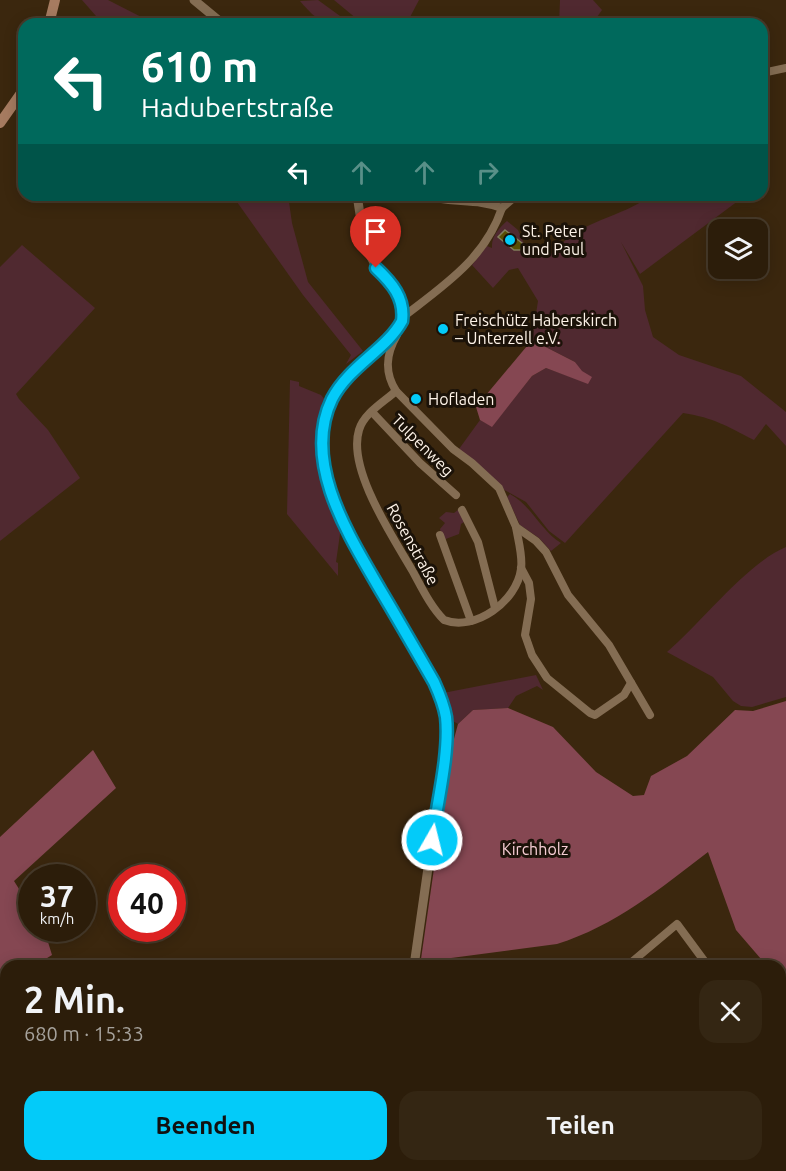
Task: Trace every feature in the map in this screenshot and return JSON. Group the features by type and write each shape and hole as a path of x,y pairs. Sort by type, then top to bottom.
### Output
{"main road":[{"path":"50,18 55,0"},
{"path":"0,123 18,98"}],"street":[{"path":"194,0 216,18"},
{"path":"768,72 786,68"},
{"path":"358,201 365,246 376,268 394,286 400,299 403,317"},
{"path":"455,201 502,208"},
{"path":"415,960 445,748 446,714 434,682 344,525 329,487 323,435 329,406 341,384 394,332 403,317 467,266 485,244 497,224 502,208 510,201"},
{"path":"394,332 397,335 388,355 387,366 390,380 396,391 453,449 495,485 504,498 516,526 521,568 529,583 531,599 525,631 527,643 539,669 547,678 595,715 624,695 631,683"},
{"name":"Rosenstraße","path":"396,391 363,420 358,441 363,473 384,523 441,617 450,622 462,624 471,621"},
{"name":"Tulpenweg","path":"372,412 420,464 456,495"},
{"path":"462,510 478,542 495,608"},
{"path":"516,526 546,552 568,595 609,645 650,715"},
{"path":"440,535 471,621 495,608 510,595 521,568"},
{"path":"634,960 677,924 704,960"}],"shaded area":[{"path":"82,0 108,0 143,18 98,18"},
{"path":"318,0 343,18 317,18 300,1"},
{"path":"334,0 419,0 410,18 356,18"},
{"path":"560,0 593,0 602,10 596,18 559,18"},
{"path":"236,201 289,201 292,223 308,282 363,351 346,364 351,355 303,295"},
{"path":"642,201 738,201 714,219 708,219 708,223 640,274 621,242 643,286 645,310 653,337 679,355 741,376 786,412 786,446 766,424 754,440 712,420 683,413 565,543 549,531 526,502 499,487 459,449 480,420 492,426 532,376 546,368 588,383 575,362 532,340 538,301 518,268 509,270 493,288 472,265 487,246 492,248 494,236 507,221 518,230 525,246 532,251 536,248 553,254 572,235"},
{"path":"22,245 95,308 16,394 48,430 80,478 0,541 0,267"},
{"path":"290,380 299,382 299,386 321,395 327,402 321,436 341,527 336,562 338,563 338,576 287,514"},
{"path":"510,494 518,499 547,532 561,543 551,551 539,538 520,525 507,497"},
{"path":"459,509 467,520 461,524 459,534 443,540 440,529 445,523 439,518 446,512 454,513"},
{"path":"786,547 786,697 752,707 741,706 733,701 713,677 667,652 740,580 771,555"},
{"path":"536,675 543,690 537,686 516,696 508,708 473,710 458,724 451,720 443,693"}],"green space":[{"path":"532,340 575,362 582,371 592,377 588,384 546,368 532,376 492,427 480,420 476,407"},
{"name":"Kirchholz","path":"786,701 786,960 762,960 736,930 708,852 637,905 598,927 557,944 421,960 451,750 458,724 473,710 508,708 553,727 596,772 633,796 644,795 651,776 687,756 735,710 753,711"},
{"path":"93,750 116,788 33,864 18,864 18,877 14,881 18,887 18,942 48,942 52,955 44,960 0,960 0,837"}],"building":[{"name":"St. Peter und Paul","path":"505,230 522,243 521,250 514,250 498,237"}],"place":[{"name":"St. Peter und Paul","path":"510,240"},
{"name":"Freischütz Haberskirch – Unterzell e.V.","path":"443,329"},
{"name":"Hofladen","path":"416,399"}],"route":[{"path":"376,268 394,286 400,299 402,321 394,332 351,372 332,398 323,435 325,464 329,487 344,525 434,682 443,702 447,724 432,840"}]}
